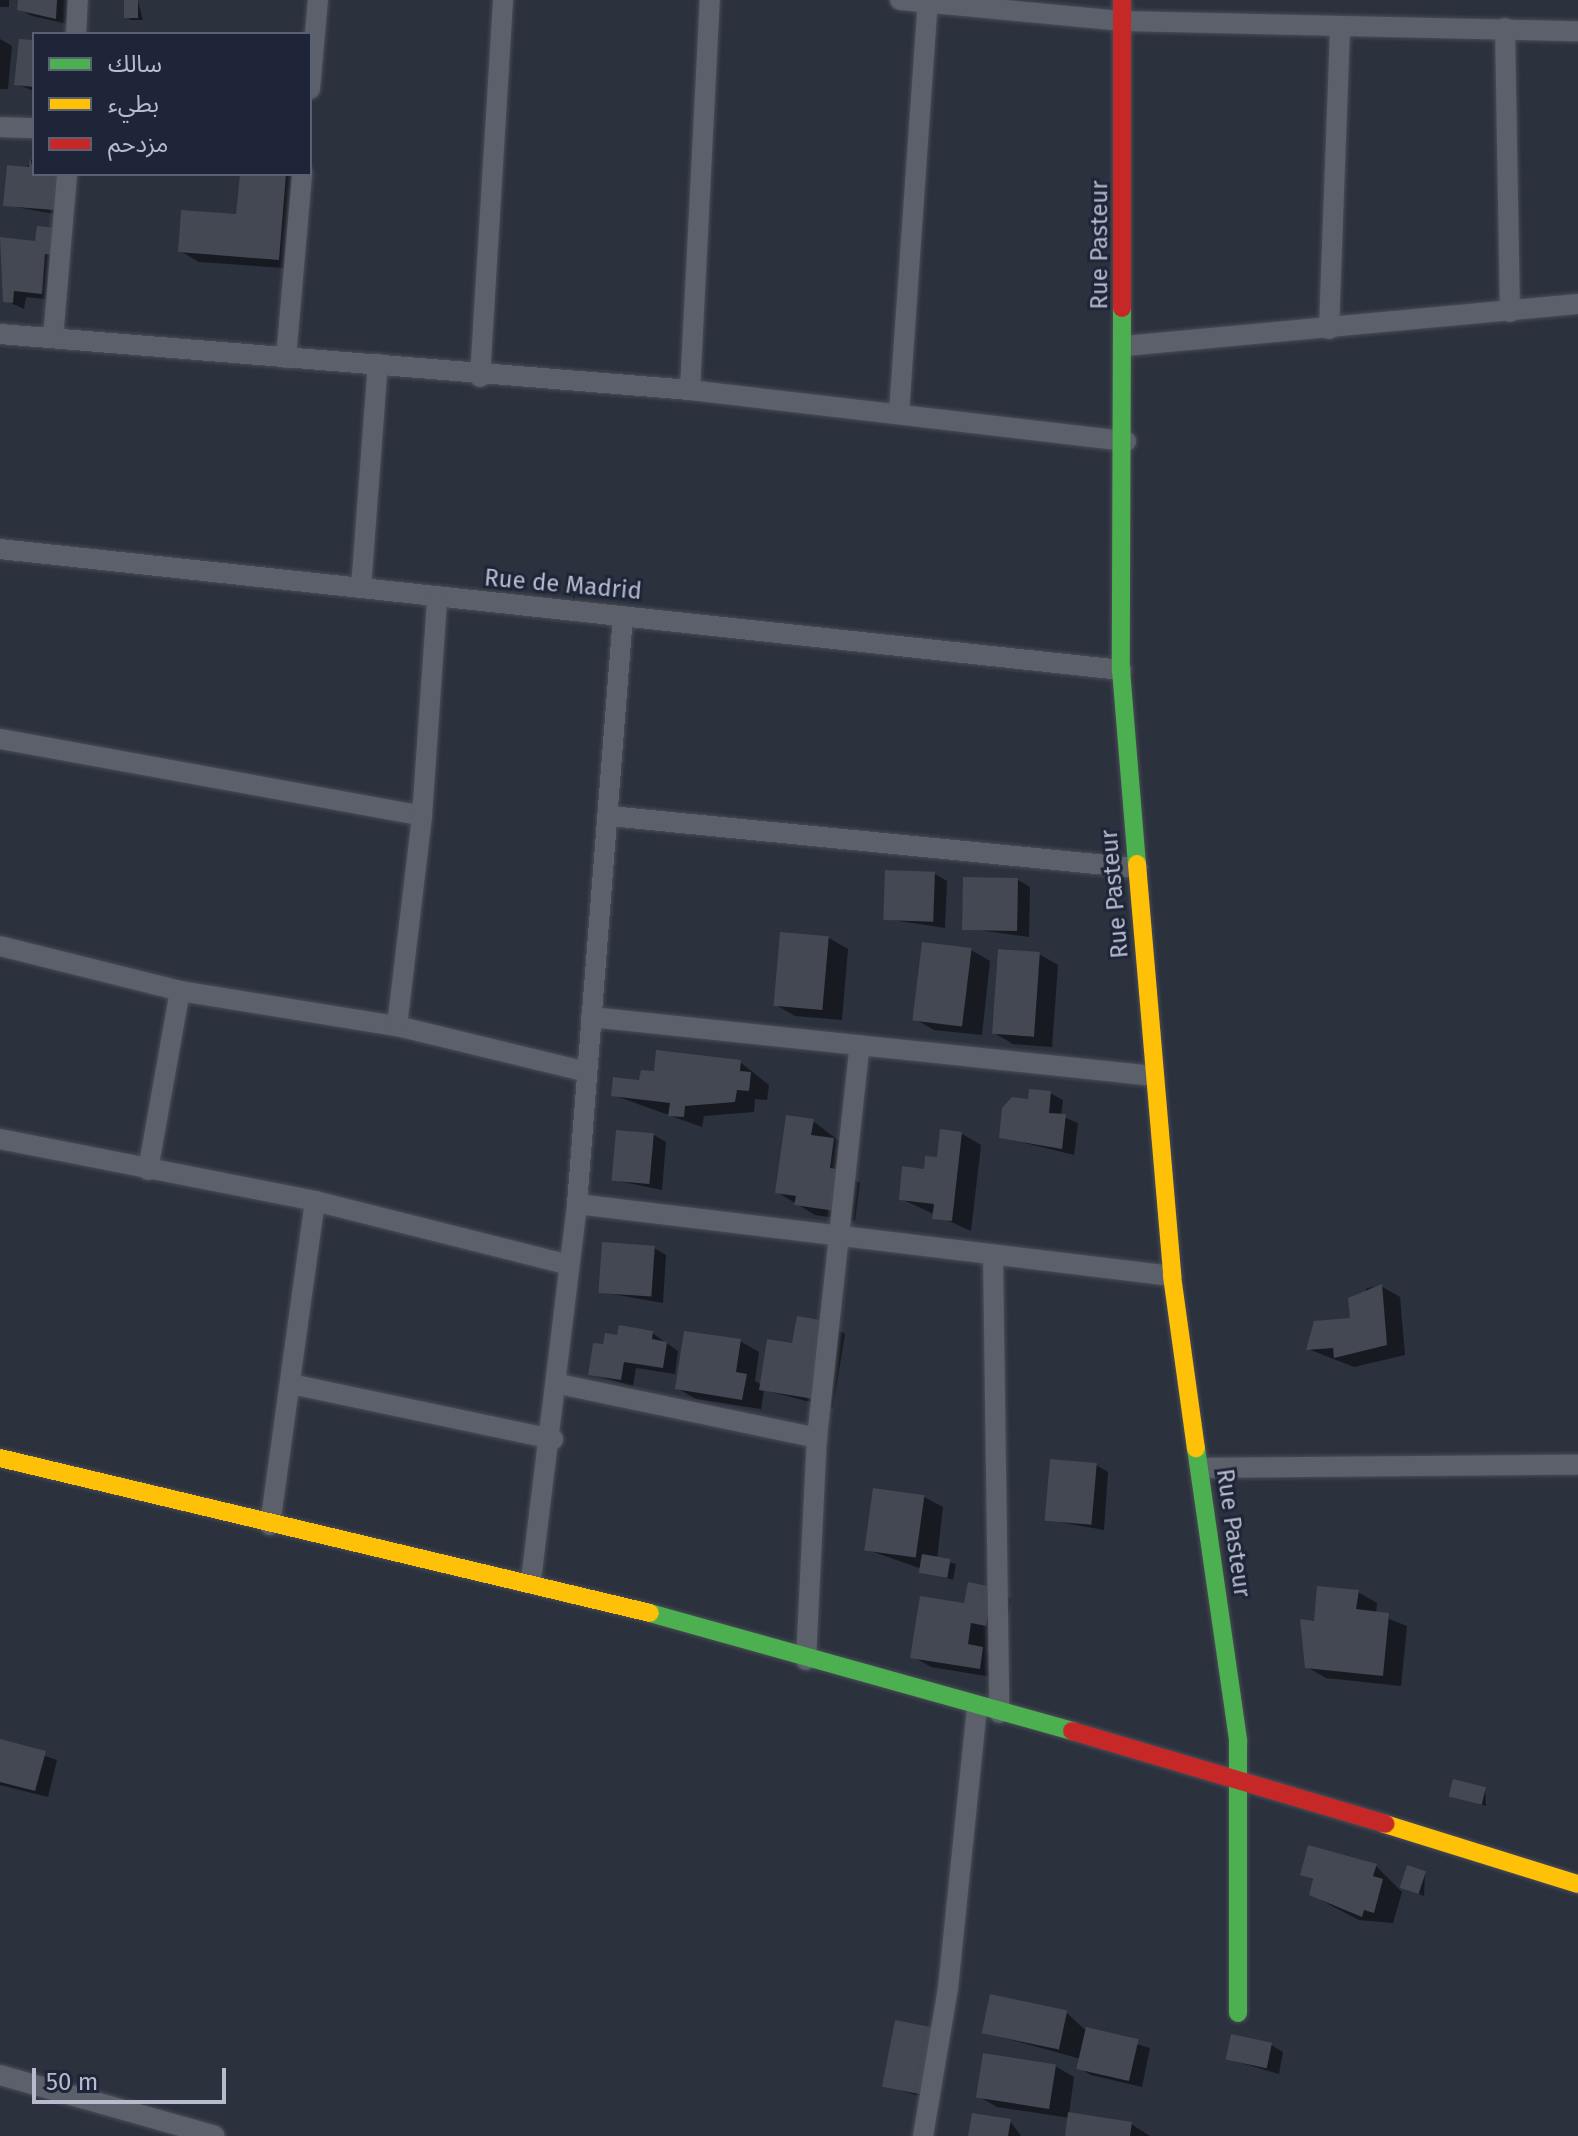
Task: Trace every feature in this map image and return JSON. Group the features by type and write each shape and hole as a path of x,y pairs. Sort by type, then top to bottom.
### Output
{"street":[{"path":"76,32 78,0"},
{"path":"312,67 318,0"},
{"path":"480,377 503,0"},
{"path":"690,390 710,0"},
{"path":"900,0 1122,10 1340,26 1578,31"},
{"path":"899,413 928,3"},
{"name":"Rue Pasteur","path":"1122,10 1126,441 1121,670 1172,1276 1240,1780 1238,2013"},
{"path":"1329,329 1340,26"},
{"path":"1505,28 1510,312"},
{"path":"0,127 32,128"},
{"path":"53,338 67,176"},
{"path":"286,358 302,176"},
{"path":"1124,346 1578,304"},
{"path":"0,334 378,364 480,377 690,390 1126,441"},
{"path":"361,588 378,364"},
{"name":"Rue de Madrid","path":"0,549 361,588 437,600 623,616 1121,670"},
{"path":"397,1026 422,816 437,600"},
{"path":"531,1580 553,1439 577,1204 610,816 623,616"},
{"path":"0,739 422,816"},
{"path":"610,816 1137,868"},
{"path":"0,946 180,991 397,1026 587,1072"},
{"path":"148,1170 180,991"},
{"path":"591,1017 1154,1076"},
{"path":"806,1660 817,1438 860,1045"},
{"path":"0,1139 315,1201 569,1265"},
{"path":"270,1525 315,1201"},
{"path":"577,1204 1172,1276"},
{"path":"993,1255 999,1713"},
{"path":"291,1384 553,1439"},
{"path":"559,1384 817,1438"},
{"path":"0,1458 270,1525 531,1580 1240,1780 1578,1884"},
{"path":"1200,1468 1578,1465"},
{"path":"923,2136 948,1988 977,1706"},
{"path":"0,2075 215,2136"}],"building":[{"path":"18,0 57,0 56,19 17,10"},
{"path":"124,0 138,0 138,18 124,18"},
{"path":"19,39 32,40 32,87 14,85"},
{"path":"30,157 32,176 57,176 54,210 3,206 7,165 29,167"},
{"path":"240,176 286,176 279,260 178,252 181,210 236,214"},
{"path":"37,226 57,228 55,255 45,254 42,294 14,291 13,303 3,302 0,237 35,241"},
{"path":"885,870 935,872 933,922 883,920"},
{"path":"963,877 1018,878 1017,931 962,930"},
{"path":"780,932 829,936 822,1010 774,1006"},
{"path":"922,942 972,948 962,1027 912,1020"},
{"path":"998,949 1040,952 1034,1037 992,1034"},
{"path":"656,1050 741,1060 740,1071 751,1072 749,1091 737,1090 735,1102 685,1106 684,1117 668,1116 670,1103 611,1096 613,1077 639,1080 641,1070 654,1071"},
{"path":"1029,1089 1051,1091 1049,1113 1066,1114 1062,1149 999,1138 1002,1108 1012,1097 1028,1099"},
{"path":"786,1115 814,1119 811,1135 834,1138 830,1168 842,1170 836,1211 794,1205 796,1196 775,1193"},
{"path":"940,1129 962,1132 952,1221 932,1219 934,1204 899,1200 902,1166 924,1169 925,1156 937,1157"},
{"path":"616,1130 654,1133 649,1184 612,1181"},
{"path":"602,1242 655,1246 651,1297 598,1293"},
{"path":"1382,1284 1387,1345 1334,1358 1333,1348 1306,1350 1314,1321 1350,1318 1348,1298"},
{"path":"797,1316 826,1321 814,1399 759,1390 767,1339 792,1343"},
{"path":"619,1325 653,1331 652,1339 667,1342 663,1368 624,1362 621,1380 588,1375 593,1343 603,1344 605,1333 617,1335"},
{"path":"684,1331 741,1339 736,1372 747,1374 742,1400 675,1389"},
{"path":"1050,1459 1097,1463 1091,1525 1045,1521"},
{"path":"873,1488 924,1495 916,1558 864,1550"},
{"path":"922,1554 951,1559 947,1578 919,1573"},
{"path":"968,1582 993,1587 986,1626 971,1623 968,1644 983,1647 980,1669 910,1658 920,1596 964,1603"},
{"path":"1317,1586 1359,1590 1356,1609 1389,1613 1383,1676 1305,1668 1300,1619 1314,1621"},
{"path":"0,1739 46,1751 35,1791 0,1782"},
{"path":"1453,1779 1486,1787 1482,1805 1449,1796"},
{"path":"1308,1845 1377,1864 1373,1876 1383,1879 1374,1913 1364,1910 1362,1917 1309,1895 1313,1879 1300,1875"},
{"path":"1407,1865 1426,1871 1419,1894 1400,1888"},
{"path":"990,1994 1067,2010 1059,2050 982,2033"},
{"path":"895,2020 938,2028 925,2095 882,2087"},
{"path":"1086,2027 1139,2039 1129,2081 1076,2069"},
{"path":"1231,2034 1272,2043 1267,2068 1226,2059"},
{"path":"983,2053 1056,2065 1049,2109 976,2097"},
{"path":"1068,2112 1132,2122 1130,2136 1065,2136"},
{"path":"972,2113 1011,2119 1008,2136 968,2136"}],"traffic: fast":[{"path":"1122,308 1121,670 1137,864"},
{"path":"1196,1448 1238,1741 1238,2013"},
{"path":"650,1613 1072,1731"}],"traffic: slow":[{"path":"1137,864 1172,1276 1196,1448"},
{"path":"0,1458 650,1613"},
{"path":"1385,1824 1578,1884"}],"traffic: jam":[{"path":"1122,0 1122,308"},
{"path":"1072,1731 1385,1824"}]}
